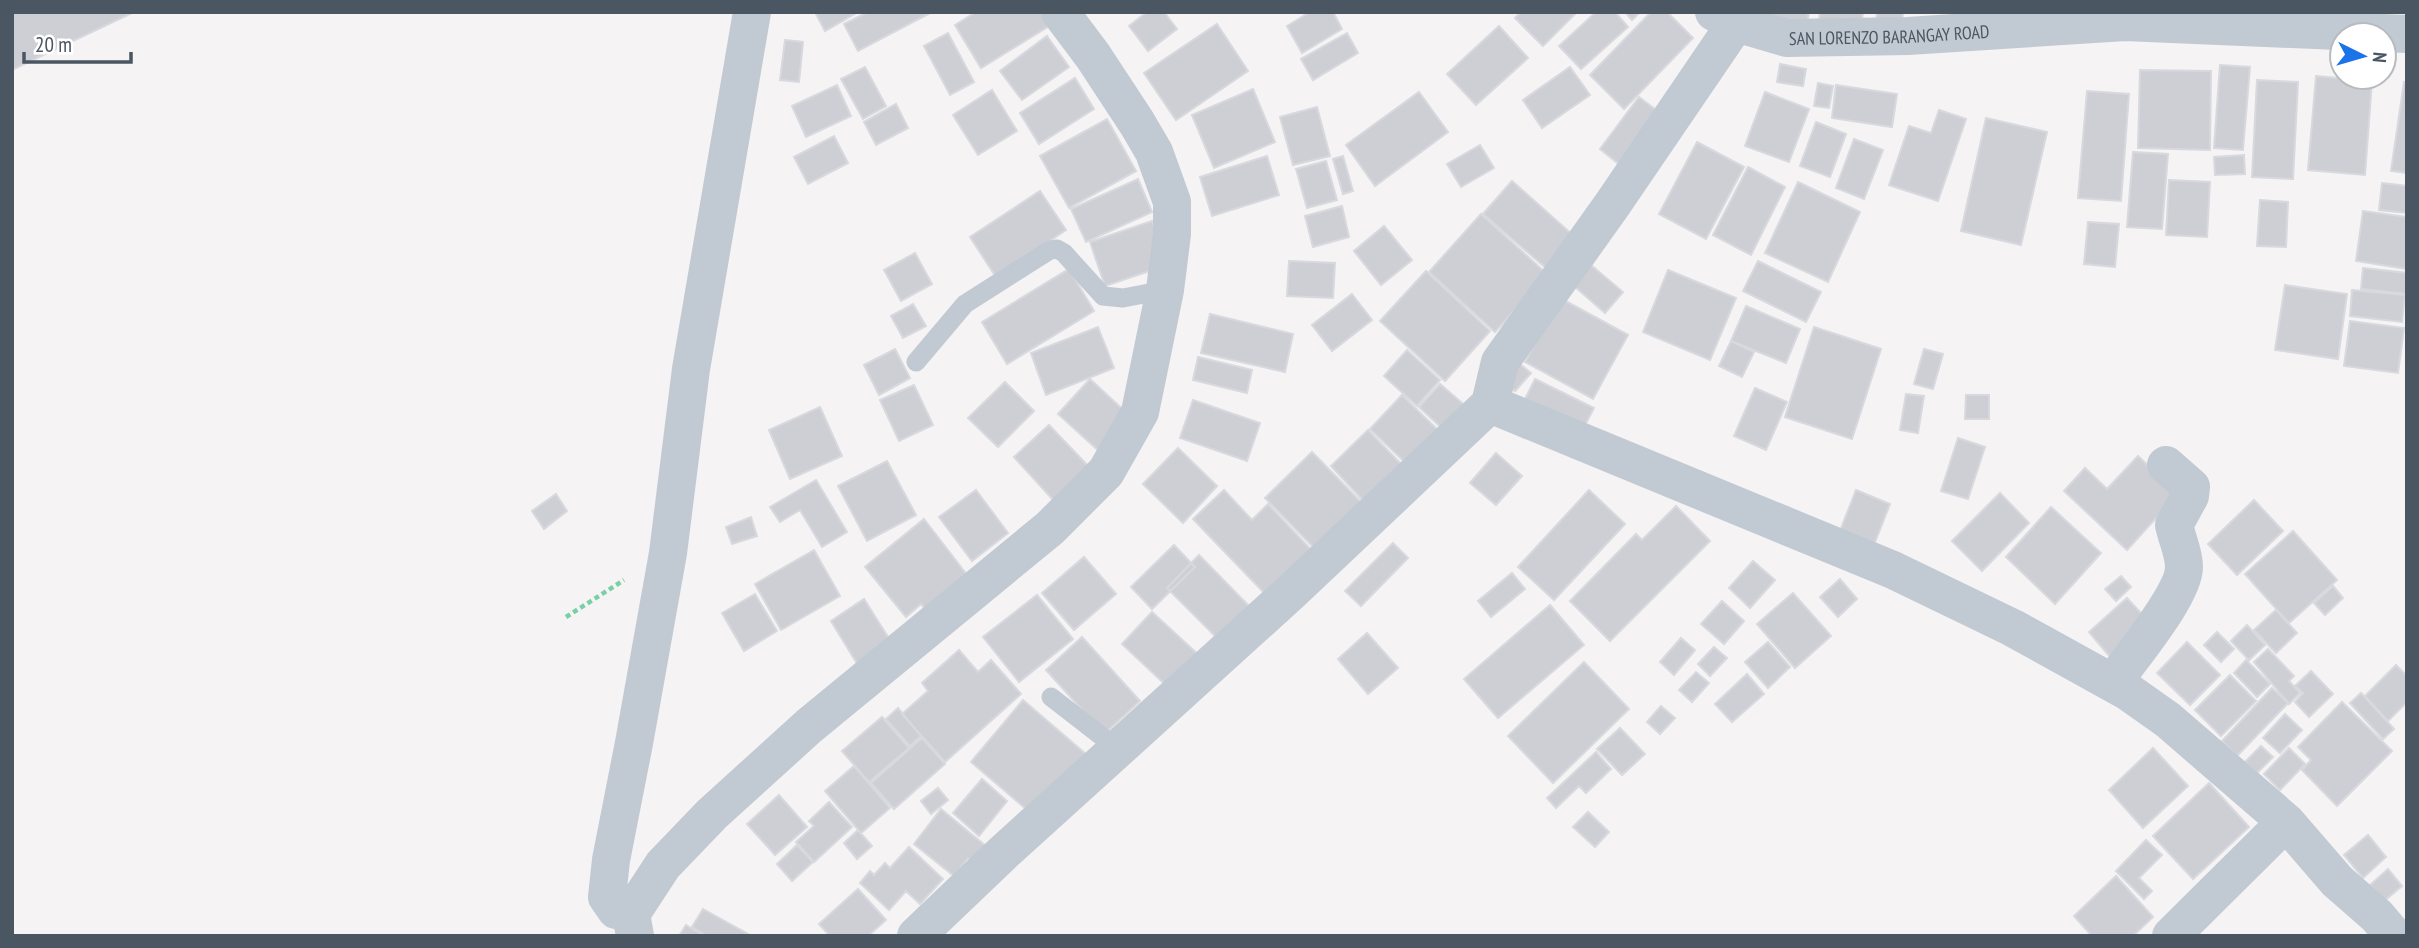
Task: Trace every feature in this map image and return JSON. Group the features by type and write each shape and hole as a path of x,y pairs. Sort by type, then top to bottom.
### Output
{"street":[{"path":"752,12 691,369 668,553 611,860 607,897 616,910 633,925 663,865 712,814 809,726 1050,528 1106,472 1140,412 1164,290 1172,234 1172,202 1154,152 1093,56 1060,12"},
{"path":"916,936 1003,853 1291,592 1490,404 1500,362 1506,352 1612,205 1725,18"},
{"name":"SAN LORENZO BARANGAY ROAD","path":"1725,18 1787,38 1908,36 2125,22 2407,34"},
{"path":"1490,404 1893,570 2013,628 2113,683 2168,720 2286,822 2337,881 2377,916 2394,936"},
{"path":"2113,683 2169,607 2184,571 2183,555 2174,525 2190,496 2191,487 2166,465"},
{"path":"2171,936 2286,822"}],"lane":[{"path":"916,362 965,304 1050,250 1064,253 1103,296 1123,298 1164,290"},
{"path":"1051,697 1118,749"}],"path":[{"path":"566,617 668,553"}],"building":[{"path":"12,12 134,12 12,70"},
{"path":"815,12 858,12 825,31"},
{"path":"868,12 932,12 858,51 844,24"},
{"path":"976,12 1043,12 1051,25 981,68 955,25"},
{"path":"1147,12 1164,12 1177,29 1148,51 1129,26"},
{"path":"1310,12 1333,12 1342,29 1302,53 1287,26"},
{"path":"1521,12 1577,12 1543,46 1515,18"},
{"path":"1596,12 1615,12 1628,27 1581,69 1559,46"},
{"path":"1625,12 1640,12 1632,20"},
{"path":"1651,12 1667,12 1693,38 1624,109 1590,75"},
{"path":"1770,12 1809,12 1806,28 1769,23"},
{"path":"1820,12 1863,12 1860,34 1818,28"},
{"path":"1877,12 1903,12 1901,37 1875,35"},
{"path":"1217,24 1248,71 1176,120 1144,73"},
{"path":"1499,26 1528,58 1476,105 1447,74"},
{"path":"948,33 974,82 950,95 924,46"},
{"path":"1347,33 1358,53 1313,80 1301,59"},
{"path":"1047,36 1069,67 1022,100 1000,71"},
{"path":"785,40 803,42 799,82 780,80"},
{"path":"1780,64 1806,69 1803,86 1777,82"},
{"path":"2220,65 2250,67 2243,150 2214,148"},
{"path":"865,67 886,106 863,119 841,79"},
{"path":"1570,67 1590,95 1542,128 1523,100"},
{"path":"2140,70 2211,71 2210,150 2138,148"},
{"path":"2316,76 2328,77 2328,91 2371,91 2365,175 2308,170"},
{"path":"1075,78 1094,109 1039,144 1020,113"},
{"path":"2257,80 2298,82 2293,179 2252,177"},
{"path":"2404,82 2407,83 2407,173 2391,171"},
{"path":"1818,83 1833,86 1829,108 1814,106"},
{"path":"837,85 851,116 806,137 792,106"},
{"path":"1836,85 1897,94 1892,127 1832,118"},
{"path":"1253,89 1275,142 1214,168 1192,115"},
{"path":"992,90 1017,131 978,155 953,115"},
{"path":"2087,91 2129,94 2121,201 2078,198"},
{"path":"1419,92 1448,132 1375,186 1346,145"},
{"path":"1765,92 1809,109 1789,162 1745,146"},
{"path":"1639,97 1660,113 1620,165 1600,149"},
{"path":"896,104 908,128 876,145 864,122"},
{"path":"1317,107 1330,156 1293,165 1280,117"},
{"path":"1939,110 1966,119 1938,201 1889,185 1909,126 1931,133"},
{"path":"1986,118 2047,132 2021,245 1961,231"},
{"path":"1107,119 1136,171 1069,208 1040,156"},
{"path":"1816,122 1846,134 1830,177 1800,166"},
{"path":"834,136 848,163 808,184 794,157"},
{"path":"1854,139 1883,150 1864,199 1836,188"},
{"path":"1697,142 1744,167 1706,239 1659,214"},
{"path":"1480,145 1494,168 1461,187 1447,164"},
{"path":"2133,152 2168,154 2162,229 2127,227"},
{"path":"2244,155 2245,174 2215,175 2214,157"},
{"path":"1267,156 1279,195 1212,216 1200,177"},
{"path":"1343,156 1353,191 1343,194 1333,159"},
{"path":"1326,161 1337,200 1307,208 1296,169"},
{"path":"1748,167 1785,187 1751,255 1713,235"},
{"path":"1138,179 1152,212 1086,242 1071,209"},
{"path":"2169,180 2210,182 2207,237 2166,235"},
{"path":"1512,181 1574,236 1546,268 1483,214"},
{"path":"1798,182 1860,212 1828,282 1765,253"},
{"path":"2382,183 2407,186 2407,213 2379,210"},
{"path":"1040,191 1066,230 996,277 970,237"},
{"path":"2260,200 2288,202 2286,247 2257,246"},
{"path":"1342,206 1349,237 1313,247 1305,216"},
{"path":"2363,211 2407,217 2407,269 2356,261"},
{"path":"1481,214 1547,274 1495,332 1429,272"},
{"path":"1152,221 1167,265 1105,286 1090,242"},
{"path":"2088,222 2119,224 2115,267 2084,264"},
{"path":"1384,226 1412,260 1381,285 1354,251"},
{"path":"915,253 932,284 901,301 884,270"},
{"path":"1289,261 1335,263 1333,298 1287,296"},
{"path":"1758,261 1821,292 1806,322 1743,291"},
{"path":"1591,265 1623,292 1605,313 1574,286"},
{"path":"2363,268 2407,273 2407,294 2361,289"},
{"path":"1069,269 1094,311 1007,364 982,322"},
{"path":"1668,270 1736,298 1710,360 1643,332"},
{"path":"1426,271 1490,331 1445,381 1380,321"},
{"path":"2285,285 2347,294 2338,359 2275,350"},
{"path":"2352,290 2405,295 2402,322 2350,316"},
{"path":"1352,294 1372,320 1332,351 1312,325"},
{"path":"1560,298 1628,335 1593,399 1525,362"},
{"path":"913,304 926,326 903,338 891,316"},
{"path":"1746,306 1800,329 1786,363 1731,341"},
{"path":"1210,314 1293,334 1285,372 1201,353"},
{"path":"2350,321 2404,328 2398,373 2344,366"},
{"path":"1098,327 1114,368 1046,395 1031,353"},
{"path":"1814,327 1881,349 1852,439 1785,417"},
{"path":"1731,341 1754,352 1742,377 1719,366"},
{"path":"895,349 910,378 879,395 864,365"},
{"path":"1924,349 1943,354 1933,389 1914,384"},
{"path":"1407,350 1440,380 1417,406 1384,376"},
{"path":"1198,357 1252,370 1247,393 1193,380"},
{"path":"1516,361 1531,373 1515,391 1501,379"},
{"path":"1090,379 1131,417 1099,451 1058,414"},
{"path":"1535,379 1594,408 1582,431 1524,401"},
{"path":"1005,382 1034,411 998,447 968,418"},
{"path":"1440,384 1468,408 1446,432 1419,407"},
{"path":"914,385 933,425 899,441 880,400"},
{"path":"1755,388 1787,402 1766,450 1734,436"},
{"path":"1906,394 1924,396 1918,433 1900,430"},
{"path":"1402,395 1444,436 1412,469 1370,429"},
{"path":"1966,395 1989,395 1989,419 1965,419"},
{"path":"1193,400 1260,423 1247,461 1180,438"},
{"path":"820,407 842,456 790,479 769,430"},
{"path":"1049,425 1091,469 1055,502 1014,457"},
{"path":"1368,430 1408,471 1370,508 1331,466"},
{"path":"1958,438 1985,447 1968,499 1941,491"},
{"path":"1178,448 1217,486 1183,523 1143,484"},
{"path":"1312,452 1366,507 1320,554 1265,498"},
{"path":"1496,453 1522,476 1496,505 1470,483"},
{"path":"2138,456 2178,494 2127,550 2064,491 2085,468 2107,489"},
{"path":"887,461 916,515 867,541 838,486"},
{"path":"816,480 847,532 822,547 800,510 780,522 770,507"},
{"path":"976,490 1008,533 972,561 939,517"},
{"path":"1224,490 1252,520 1268,504 1318,557 1272,601 1193,519"},
{"path":"1589,490 1625,524 1554,600 1518,567"},
{"path":"1856,490 1890,504 1872,550 1838,536"},
{"path":"2000,493 2029,523 1982,571 1952,541"},
{"path":"556,494 567,511 544,529 532,511"},
{"path":"2254,500 2283,531 2237,575 2208,544"},
{"path":"1676,506 1710,541 1610,641 1570,601 1636,534 1642,540"},
{"path":"2051,507 2101,553 2055,604 2006,557"},
{"path":"751,517 757,536 732,544 726,527"},
{"path":"924,519 971,580 929,614 921,604 906,617 865,567"},
{"path":"2293,531 2337,580 2289,623 2245,574"},
{"path":"1393,543 1408,558 1361,606 1345,591"},
{"path":"1174,545 1195,567 1152,609 1131,587"},
{"path":"814,550 840,596 781,630 755,584"},
{"path":"1199,555 1249,606 1217,638 1167,588"},
{"path":"1084,557 1116,594 1074,630 1042,593"},
{"path":"1753,561 1775,580 1750,608 1729,588"},
{"path":"1512,573 1525,589 1491,617 1478,601"},
{"path":"2121,576 2131,587 2116,601 2105,589"},
{"path":"1840,579 1857,599 1838,617 1820,597"},
{"path":"2333,586 2343,598 2325,615 2314,603"},
{"path":"1793,593 1831,636 1795,668 1757,624"},
{"path":"755,594 777,631 744,651 722,613"},
{"path":"1037,595 1073,639 1019,682 983,637"},
{"path":"2127,598 2150,623 2111,658 2089,632"},
{"path":"864,599 895,648 861,670 831,621"},
{"path":"1722,601 1744,621 1724,644 1701,624"},
{"path":"1550,605 1584,645 1498,718 1464,679"},
{"path":"2276,610 2297,633 2276,653 2254,630"},
{"path":"1152,612 1201,657 1170,689 1122,644"},
{"path":"2247,625 2265,645 2249,660 2231,641"},
{"path":"2217,632 2234,649 2221,662 2204,645"},
{"path":"1367,633 1398,668 1368,694 1338,659"},
{"path":"1082,637 1140,701 1104,734 1046,670"},
{"path":"1681,638 1695,650 1674,675 1660,662"},
{"path":"1768,642 1790,667 1768,688 1745,662"},
{"path":"2187,642 2220,675 2190,705 2157,673"},
{"path":"1714,647 1727,658 1710,676 1698,664"},
{"path":"2268,649 2294,676 2289,681 2300,693 2289,704 2254,662"},
{"path":"959,650 978,672 991,660 1021,694 945,762 902,714 928,691 922,683"},
{"path":"2246,660 2270,684 2257,697 2234,673"},
{"path":"1584,662 1629,709 1553,783 1508,736"},
{"path":"2396,665 2407,676 2407,702 2388,721 2365,696"},
{"path":"2311,671 2333,694 2309,717 2295,702 2303,693 2295,686"},
{"path":"1696,672 1709,683 1692,702 1679,690"},
{"path":"1747,674 1764,694 1732,722 1715,704"},
{"path":"2230,675 2256,701 2221,736 2195,710"},
{"path":"2272,688 2288,703 2237,756 2222,741"},
{"path":"2361,693 2394,729 2383,739 2350,703"},
{"path":"1023,700 1086,754 1033,815 971,762"},
{"path":"2342,702 2392,751 2337,806 2302,770 2311,760 2298,747"},
{"path":"1661,706 1675,718 1660,734 1647,722"},
{"path":"898,708 921,736 910,746 886,719"},
{"path":"2285,714 2302,730 2280,753 2263,738"},
{"path":"882,717 909,748 869,782 842,751"},
{"path":"1620,728 1645,754 1622,775 1597,749"},
{"path":"922,738 945,764 894,809 871,783"},
{"path":"2261,746 2273,757 2257,773 2245,762"},
{"path":"2153,748 2188,786 2143,828 2109,790"},
{"path":"2289,748 2305,764 2280,790 2264,774"},
{"path":"1596,752 1611,769 1586,793 1579,786 1556,808 1547,798"},
{"path":"854,766 890,808 861,833 825,791"},
{"path":"982,779 1007,801 979,836 953,813"},
{"path":"2209,783 2249,827 2193,879 2153,836"},
{"path":"938,788 948,800 931,814 921,801"},
{"path":"779,795 807,827 775,855 747,824"},
{"path":"829,802 852,827 814,862 796,842 814,826 809,821"},
{"path":"941,809 987,847 975,863 968,858 954,876 914,844"},
{"path":"1588,812 1609,832 1595,847 1573,827"},
{"path":"858,830 872,846 857,859 844,843"},
{"path":"2368,835 2386,857 2363,878 2344,855"},
{"path":"2146,840 2162,855 2139,878 2152,891 2144,899 2116,871"},
{"path":"797,845 813,862 792,881 777,864"},
{"path":"909,847 943,879 920,904 906,891 889,910 860,883 870,871 874,875 885,863 890,868"},
{"path":"2388,869 2402,886 2384,901 2370,885"},
{"path":"2116,876 2153,917 2133,936 2092,936 2074,916"},
{"path":"858,889 886,920 868,936 830,936 819,924"},
{"path":"703,909 748,934 747,936 707,936 692,927"},
{"path":"686,925 704,936 679,936"}]}
